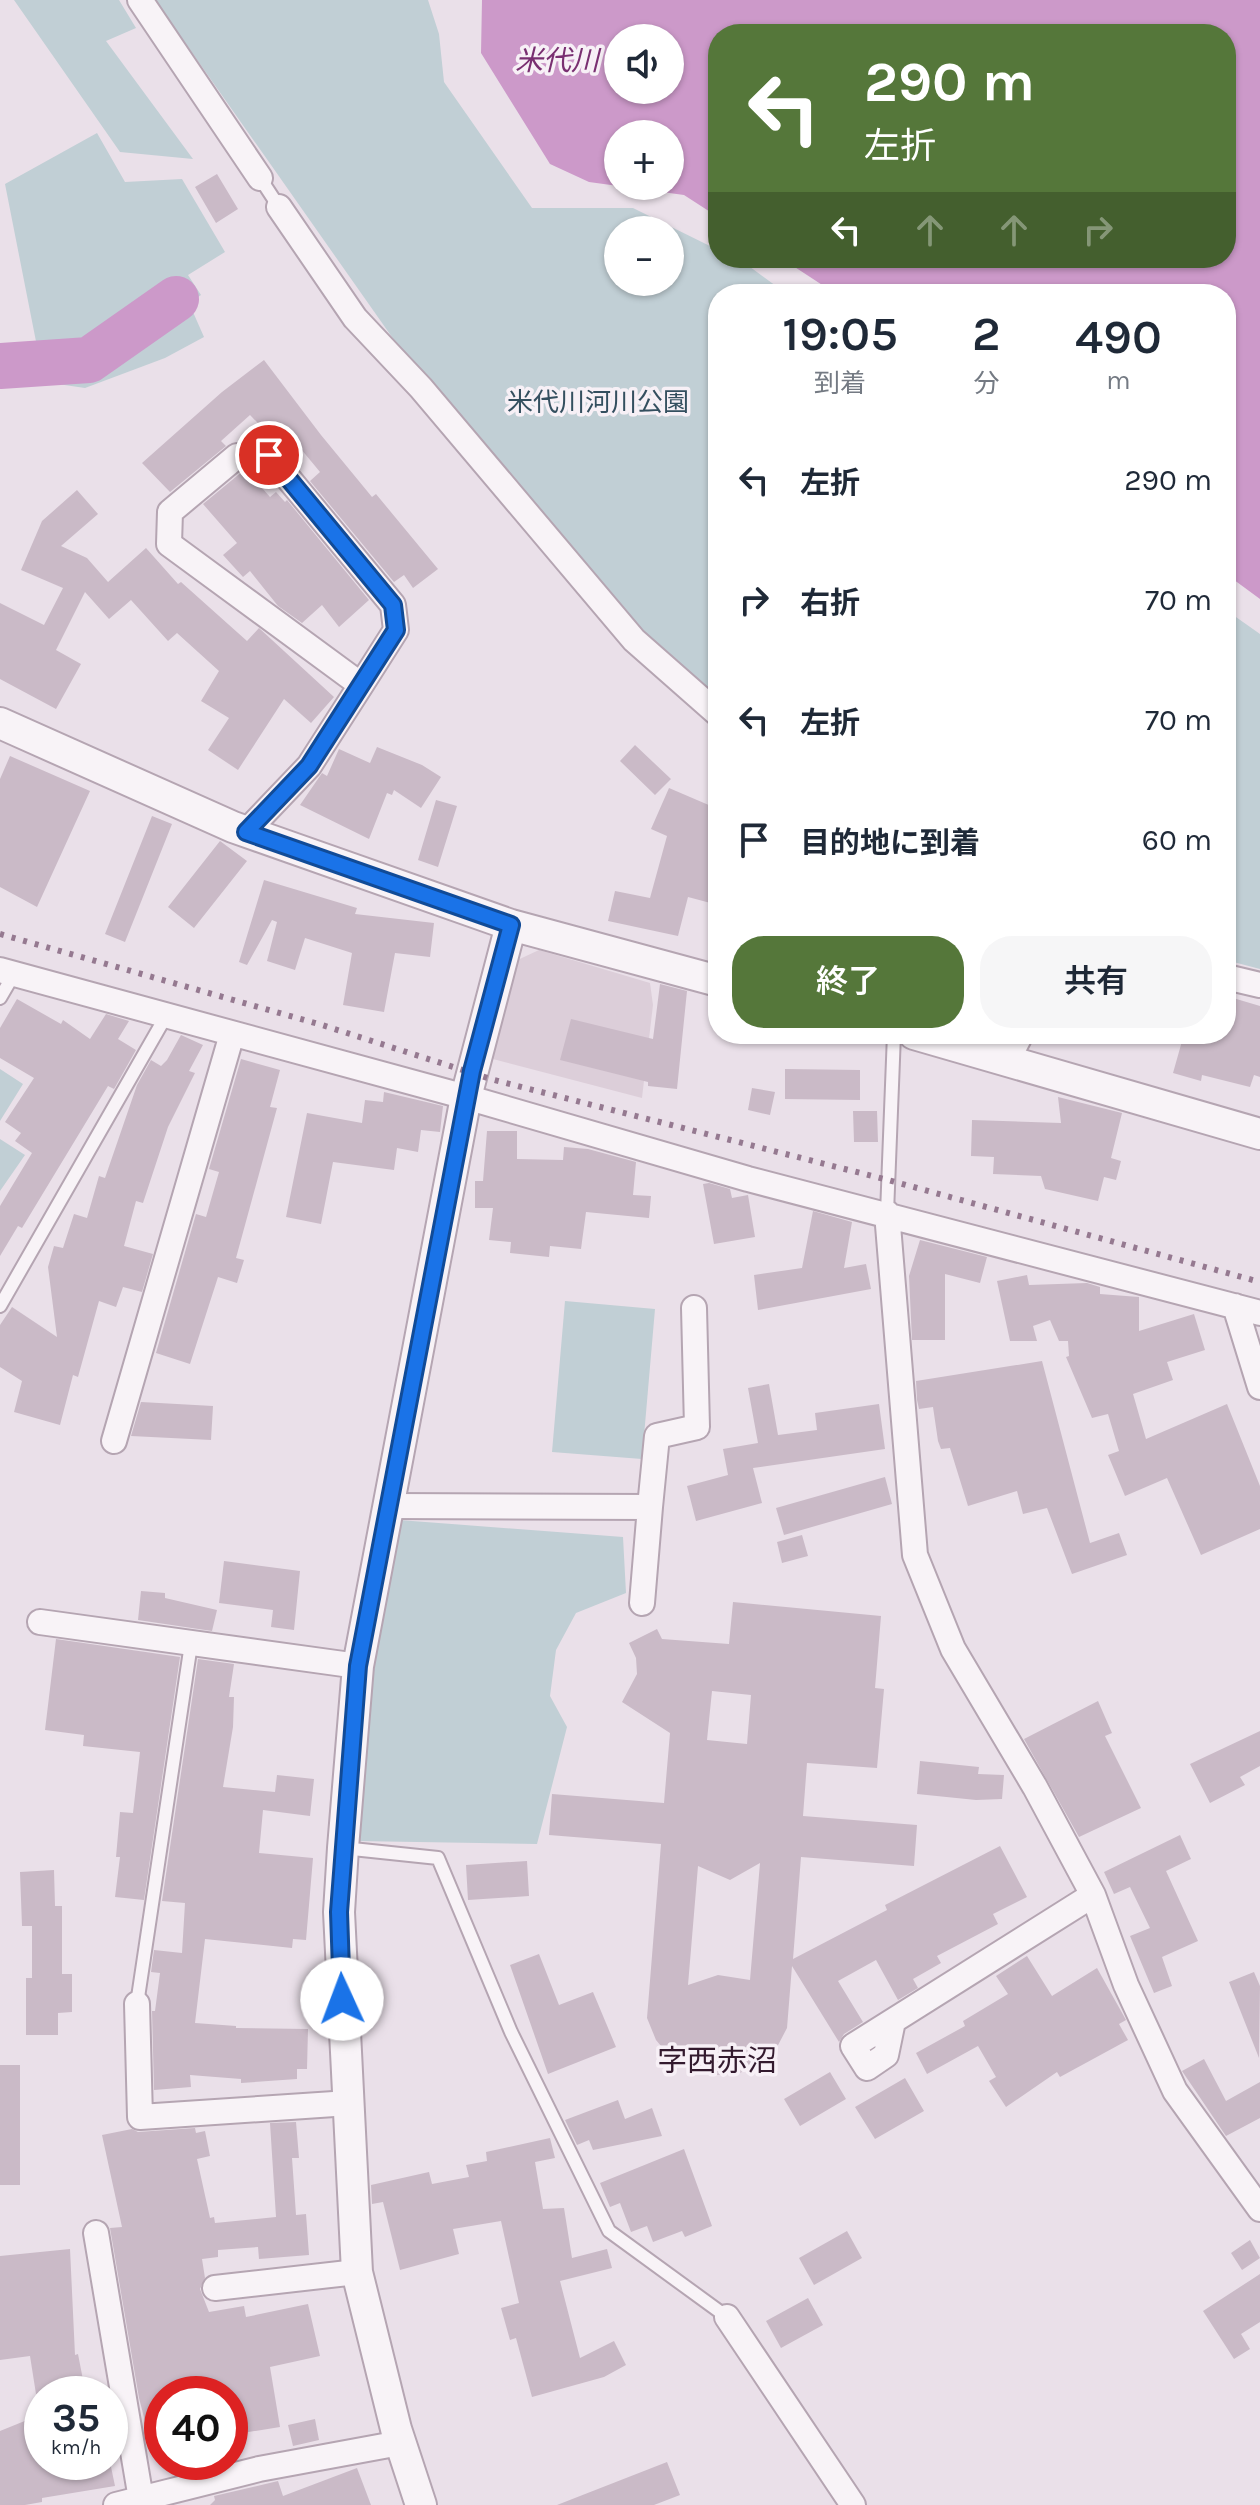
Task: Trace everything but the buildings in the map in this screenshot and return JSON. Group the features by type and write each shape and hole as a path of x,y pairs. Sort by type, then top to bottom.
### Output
{"street":[{"path":"140,0 260,178"},
{"path":"279,207 355,318 421,388 634,640 708,705"},
{"path":"246,832 309,766 361,685 396,630 393,605 269,455 237,456 170,512 169,544 361,685"},
{"path":"0,723 246,832 511,925 708,978"},
{"path":"421,2505 400,2443 357,2272 339,1912 358,1666 391,1506 466,1097 511,925"},
{"path":"7,972 466,1097 748,1179 1260,1313"},
{"path":"1236,979 1260,985"},
{"path":"114,1441 232,1034"},
{"path":"1015,1046 1260,1134"},
{"path":"887,1213 915,1555 953,1649 1035,1787 1093,1895 1126,1985 1175,2091 1260,2209"},
{"path":"1235,1306 1260,1387"},
{"path":"642,1603 657,1436 697,1427 694,1308"},
{"path":"391,1506 650,1507"},
{"path":"40,1622 358,1666"},
{"path":"893,2021 1093,1895"},
{"path":"137,2004 140,2117 349,2103"},
{"path":"96,2233 141,2499"},
{"path":"215,2288 357,2272"},
{"path":"727,2317 853,2505"},
{"path":"116,2505 141,2499 192,2496 259,2469 400,2443"}],"lane":[{"path":"260,178 279,207"},
{"path":"0,998 7,972"},
{"path":"0,1306 166,1016"},
{"path":"887,1213 894,1044"},
{"path":"137,2004 191,1644"},
{"path":"343,1848 438,1858 511,2032 609,2231 727,2317"}],"shaded area":[{"path":"539,950 650,983 653,1005 642,1098 493,1059 509,964"}],"green space":[{"path":"14,0 119,0 136,28 106,41 193,159 120,152"},
{"name":"米代川河川公園","path":"155,0 428,0 439,34 444,82 532,208 633,208 649,216 604,216 604,296 684,296 684,233 708,245 708,268 752,268 773,284 708,284 708,690 637,629 432,394"},
{"path":"97,133 125,182 182,179 225,252 188,275 201,295 189,303 204,337 165,358 85,388 44,382 5,184"},
{"path":"1236,617 1260,634 1260,969 1236,963"},
{"path":"0,1069 23,1084 0,1121"},
{"path":"0,1139 25,1155 0,1191"},
{"path":"565,1301 655,1309 642,1459 552,1452"},
{"path":"399,1520 623,1537 626,1593 576,1613 556,1650 550,1696 567,1727 537,1844 355,1841 365,1666"}],"water":[{"name":"米代川","path":"482,0 1260,0 1260,599 1236,581 1236,284 821,284 796,268 1236,268 1236,24 708,24 708,211 684,195 684,120 604,120 604,184 589,182 550,164 481,53"},
{"path":"171,291 181,307 161,318 150,333 125,352 93,368 52,372 49,353 88,349 111,336 118,323"}],"waterway":[{"path":"0,366 89,360 176,299"}],"railway":[{"path":"0,934 322,1025 494,1080 888,1180 1260,1282"}],"district":[{"name":"字西赤沼","path":"717,2061"}],"route":[{"path":"269,455 393,605 396,630 309,766 246,832 511,925 472,1071 358,1666 339,1912 342,1999"}]}
